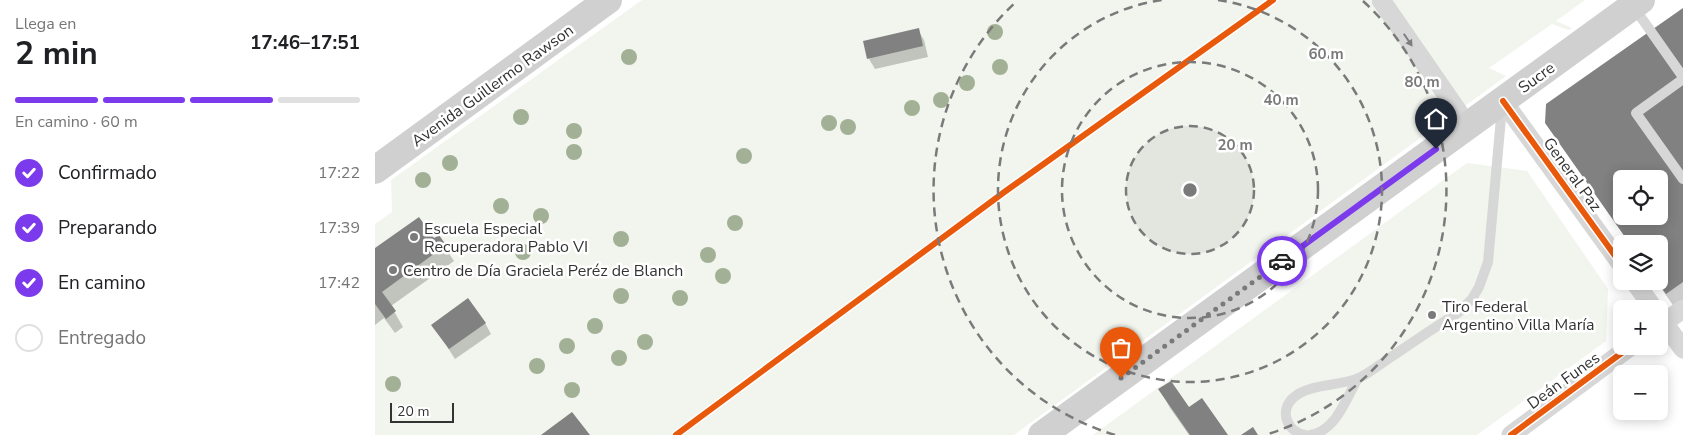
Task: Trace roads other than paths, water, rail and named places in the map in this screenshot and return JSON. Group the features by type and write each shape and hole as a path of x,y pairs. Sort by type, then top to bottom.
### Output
{"main road":[{"name":"Avenida Guillermo Rawson","path":"375,170 608,0"},
{"name":"Sucre","path":"1042,435 1637,3"}],"street":[{"path":"1381,0 1468,126"},
{"name":"General Paz","path":"1503,101 1613,253"},
{"path":"1668,314 1683,308"},
{"path":"1668,330 1683,349"},
{"name":"Deán Funes","path":"1511,435 1619,355"}],"lane":[{"path":"1637,3 1683,78 1636,113 1683,179"},
{"path":"1305,435 1297,434 1289,426 1286,414 1287,404 1295,396 1310,390 1358,378 1459,312 1472,299 1479,288 1488,262 1503,101"},
{"path":"1310,435 1319,434 1328,428 1358,378"}],"place":[{"name":"Escuela Especial Recuperadora Pablo VI","path":"414,237"},
{"name":"Centro de Día Graciela Peréz de Blanch","path":"393,270"},
{"name":"Tiro Federal Argentino Villa María","path":"1432,315"}]}
